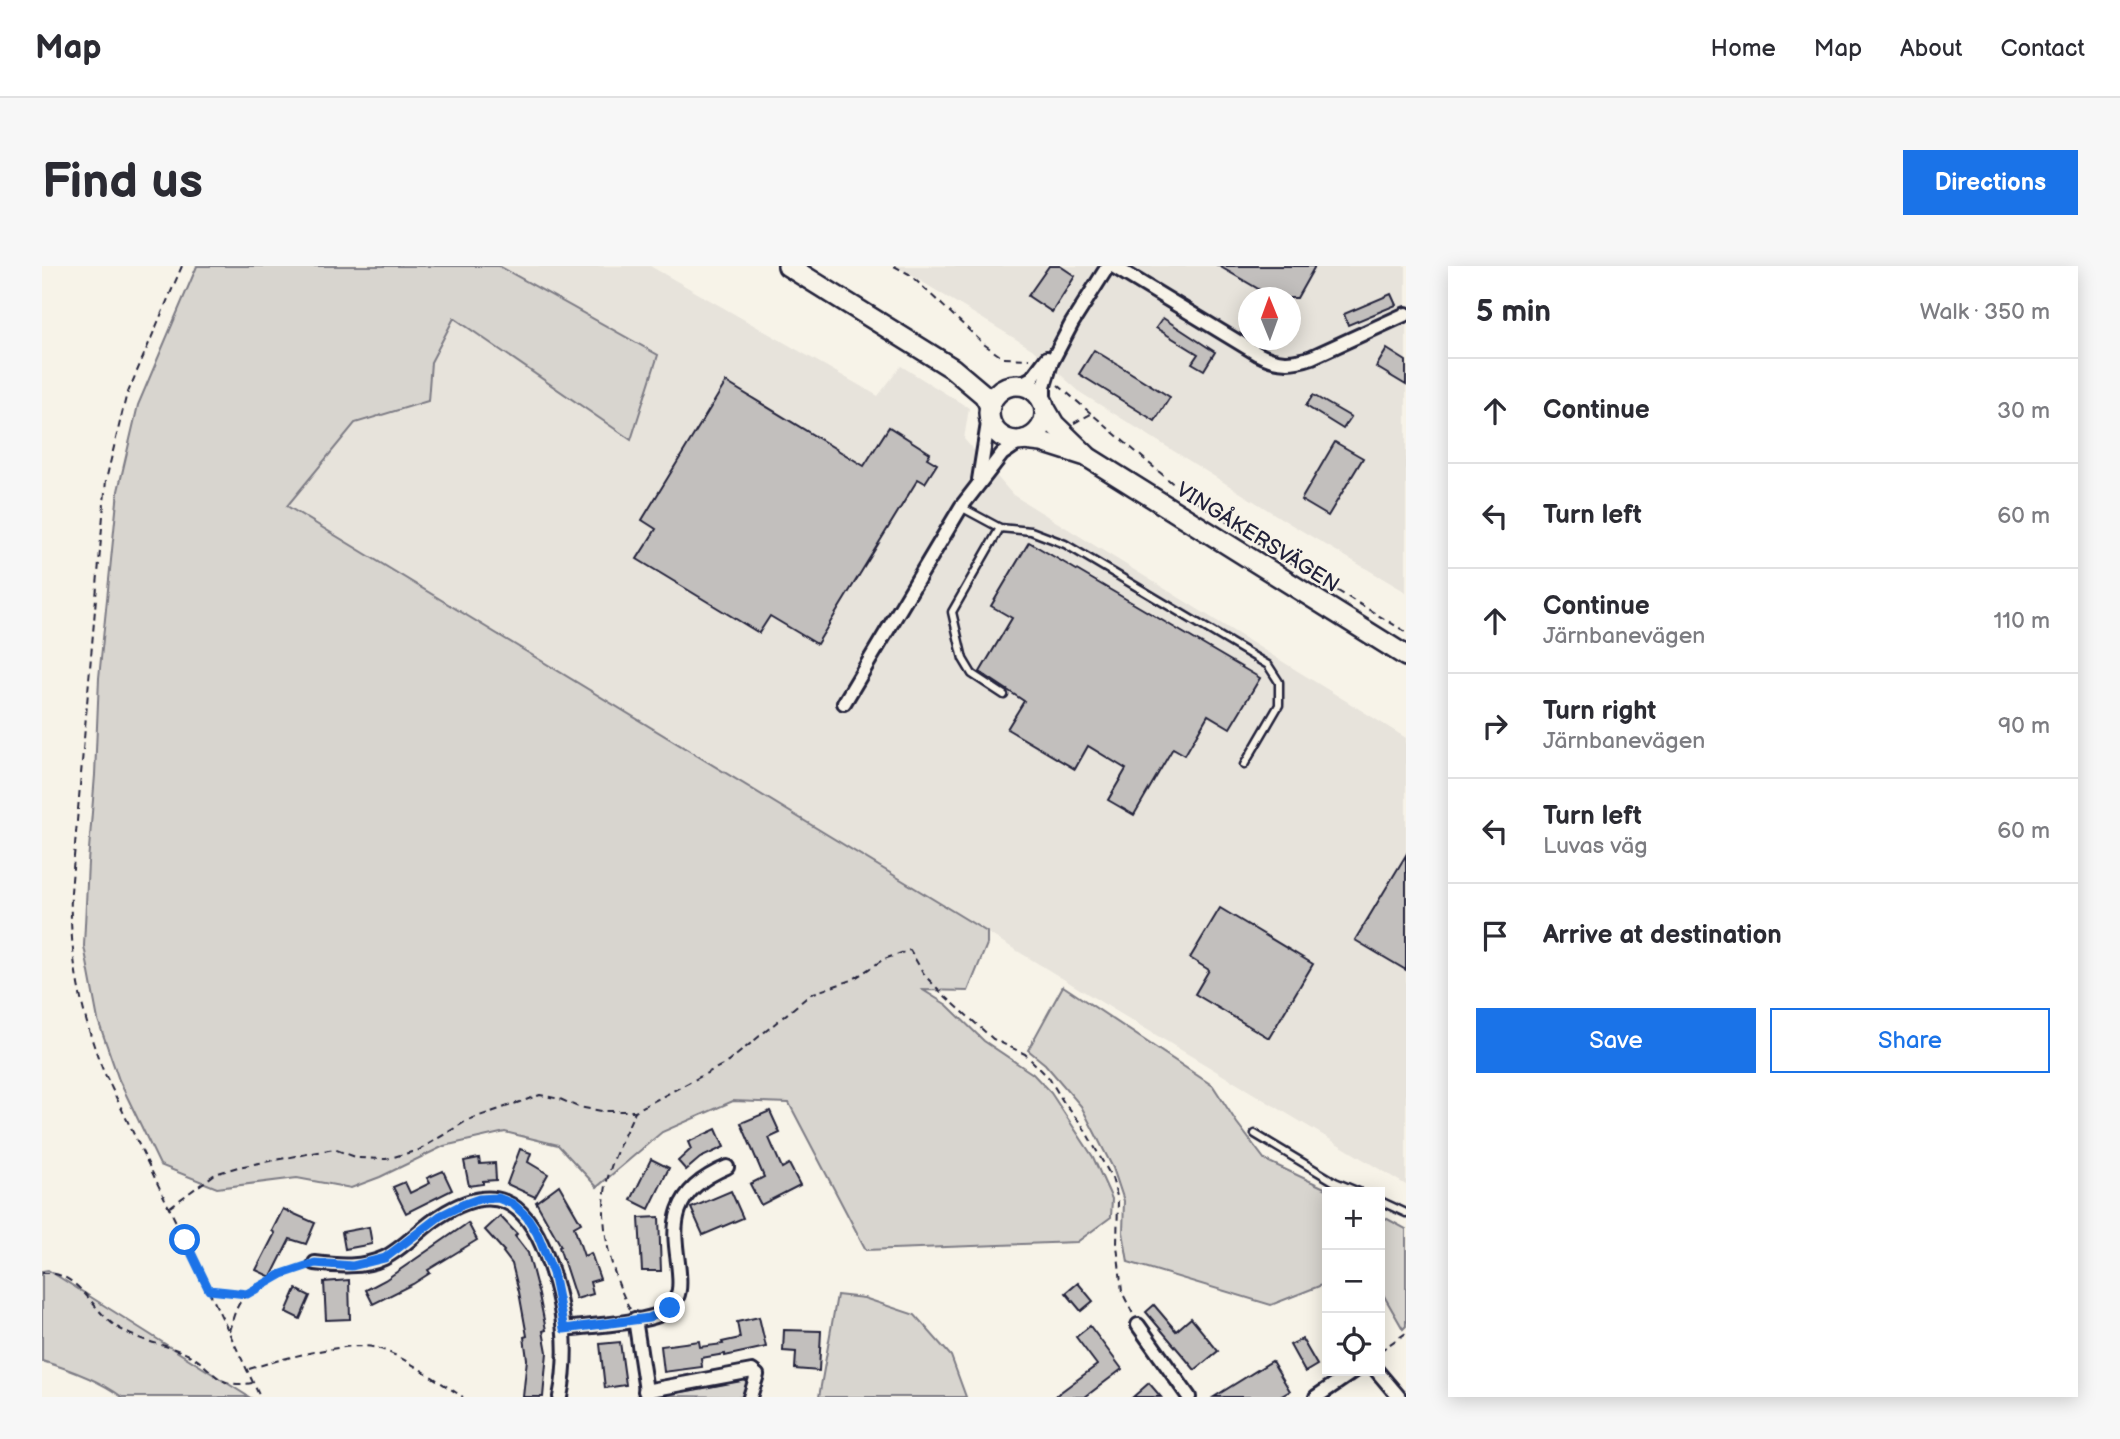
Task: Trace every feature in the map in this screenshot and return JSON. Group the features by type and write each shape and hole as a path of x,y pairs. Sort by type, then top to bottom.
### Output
{"main road":[{"path":"788,266 952,368 984,395 993,427 1000,436 1010,441 1022,441 1040,431 1045,421 1045,408 1035,391 952,368"},
{"path":"990,411 995,396 1003,388 1016,385"},
{"name":"VINGÅKERSVÄGEN","path":"1045,408 1055,424 1086,456 1406,656"},
{"name":"VINGÅKERSVÄGEN","path":"1022,441 1042,443 1086,456"}],"street":[{"path":"1016,385 1032,378 1111,266 1258,354 1279,363 1312,357 1406,314"},
{"path":"1045,408 1046,374 1072,323"},
{"path":"978,484 990,411"},
{"path":"844,703 961,507 1002,454 1022,441"},
{"path":"564,1329 635,1320 660,1314 670,1308 677,1297 680,1277 674,1222 677,1209 689,1192 709,1174 727,1167"},
{"path":"315,1263 352,1266 385,1258 440,1216 462,1205 479,1199 498,1198 513,1204 537,1233 553,1273 564,1329 565,1358 561,1397"},
{"path":"635,1320 646,1394 752,1371 757,1378 750,1397"},
{"path":"1138,1325 1189,1397"},
{"path":"1316,1397 1347,1376"},
{"path":"1381,1376 1399,1397"}],"lane":[{"path":"961,507 1000,528 1031,530 1065,544 1268,665 1279,682 1279,705 1244,765"},
{"path":"1000,528 951,612 963,659 972,674 1004,695"},
{"path":"1255,1134 1347,1187"},
{"path":"1385,1203 1406,1213"}],"path":[{"path":"182,266 126,397 106,480 70,915 87,1027 111,1088 260,1397"},
{"path":"894,266 909,274 985,345 1003,358 1041,357 1046,360"},
{"path":"1055,382 1178,488 1255,541 1406,632"},
{"path":"1070,426 1092,414"},
{"path":"170,1208 215,1174 238,1167 334,1149 358,1158 397,1156 419,1150 468,1121 540,1095 590,1109 635,1111 728,1062 811,994 852,980 884,958 910,950 925,975 945,996 993,1039 1025,1054 1049,1078 1082,1125 1112,1178 1118,1200 1117,1245 1122,1292 1138,1325"},
{"path":"635,1111 608,1177 605,1214 621,1293 635,1320"},
{"path":"229,1332 238,1307 247,1294 282,1274 315,1263"},
{"path":"42,1273 62,1275 73,1282 115,1326 143,1342 186,1354 224,1382 252,1383"},
{"path":"209,1290 247,1294"},
{"path":"1385,1348 1406,1333"},
{"path":"248,1370 284,1357 372,1347 415,1368 463,1397"}],"shaded area":[{"path":"197,266 499,266 658,355 631,440 454,318 431,362 428,401 355,423 287,506 987,932 987,944 968,991 923,990 947,1005 984,1041 1033,1074 1051,1093 1093,1157 1112,1199 1111,1217 1077,1242 866,1250 789,1103 733,1101 662,1132 597,1187 558,1145 505,1132 444,1146 351,1188 297,1178 217,1188 160,1165 119,1080 98,1020 84,946 99,678 118,491 138,405"},
{"path":"499,266 650,266 878,396 901,366 969,408 964,439 1013,495 1406,738 1406,1185 287,506 355,423 428,401 431,361 454,318 630,440 658,355"},
{"path":"896,266 1406,266 1406,592 1292,525 1081,393 1032,349"},
{"path":"1063,986 1213,1086 1265,1160 1322,1187 1322,1285 1271,1305 1128,1262 1123,1232 1124,1201 1113,1168 1081,1106 1045,1064 1028,1050"},
{"path":"1385,1218 1406,1229 1406,1326 1403,1329 1385,1298"},
{"path":"48,1270 249,1397 122,1397 104,1385 42,1361 42,1271"},
{"path":"837,1295 864,1298 915,1315 951,1356 966,1397 819,1397"},
{"path":"744,1380 748,1385 744,1397 661,1396"}],"building":[{"path":"1049,266 1060,266 1075,276 1052,312 1028,296"},
{"path":"1219,266 1315,266 1301,291 1301,287 1255,287"},
{"path":"1391,294 1396,305 1348,325 1344,314"},
{"path":"1163,318 1215,352 1204,370 1192,363 1198,354 1156,328"},
{"path":"1387,349 1406,361 1406,385 1376,367"},
{"path":"1094,350 1170,397 1155,421 1079,374"},
{"path":"726,382 864,466 889,427 930,453 927,458 937,464 925,483 918,479 817,644 770,616 759,633 637,559 656,529 642,520"},
{"path":"1313,395 1351,417 1343,429 1306,406"},
{"path":"1335,442 1363,458 1328,516 1301,500"},
{"path":"1029,542 1260,678 1230,728 1208,715 1185,755 1173,748 1134,815 1108,800 1126,769 1088,746 1075,769 1007,729 1024,701 980,672 1012,618 991,606"},
{"path":"1406,855 1406,970 1355,940"},
{"path":"1220,908 1313,964 1269,1038 1195,994 1209,970 1190,958"},
{"path":"770,1111 780,1133 769,1138 782,1168 789,1164 800,1185 761,1205 750,1184 764,1177 741,1123"},
{"path":"716,1129 724,1147 700,1158 686,1170 678,1161 691,1149 688,1142"},
{"path":"520,1149 531,1153 528,1162 548,1174 535,1197 507,1184"},
{"path":"479,1158 480,1164 495,1163 496,1180 469,1186 464,1161"},
{"path":"651,1159 669,1168 649,1209 631,1200"},
{"path":"443,1171 452,1190 406,1213 393,1187 405,1182 410,1193 430,1183 427,1178"},
{"path":"559,1185 581,1223 574,1227 584,1256 591,1253 600,1279 590,1282 593,1294 576,1299 559,1247 561,1246 536,1202"},
{"path":"731,1191 743,1218 703,1235 691,1208"},
{"path":"283,1209 315,1223 306,1244 290,1239 271,1277 256,1270 275,1233 272,1231"},
{"path":"500,1216 517,1234 515,1236 528,1253 539,1295 547,1352 543,1397 523,1397 527,1359 524,1337 527,1336 519,1292 512,1264 485,1230"},
{"path":"659,1217 661,1271 642,1271 639,1218"},
{"path":"468,1223 477,1240 428,1270 430,1273 413,1284 373,1304 366,1290"},
{"path":"369,1227 372,1244 345,1249 342,1232"},
{"path":"349,1280 350,1319 326,1320 324,1282"},
{"path":"1078,1283 1093,1301 1081,1311 1066,1293"},
{"path":"296,1289 310,1296 300,1319 286,1312"},
{"path":"1154,1305 1176,1331 1191,1318 1218,1351 1195,1370 1146,1312"},
{"path":"759,1317 766,1347 701,1358 702,1367 664,1372 661,1346 699,1341 700,1347 723,1344 722,1342 740,1338 737,1322"},
{"path":"1090,1326 1122,1369 1085,1397 1054,1397 1097,1365 1076,1337"},
{"path":"784,1330 821,1331 819,1371 795,1369 796,1352 783,1351"},
{"path":"1302,1339 1317,1365 1305,1372 1290,1345"},
{"path":"620,1342 626,1385 605,1388 600,1344"},
{"path":"1272,1361 1290,1391 1280,1397 1214,1397"},
{"path":"1149,1383 1161,1397 1133,1397"}],"route":[{"path":"185,1240 209,1290 247,1294 282,1274 315,1263 352,1266 385,1258 440,1216 479,1199 498,1198 513,1204 527,1217 537,1233 553,1273 564,1329 649,1318 670,1308"}]}
